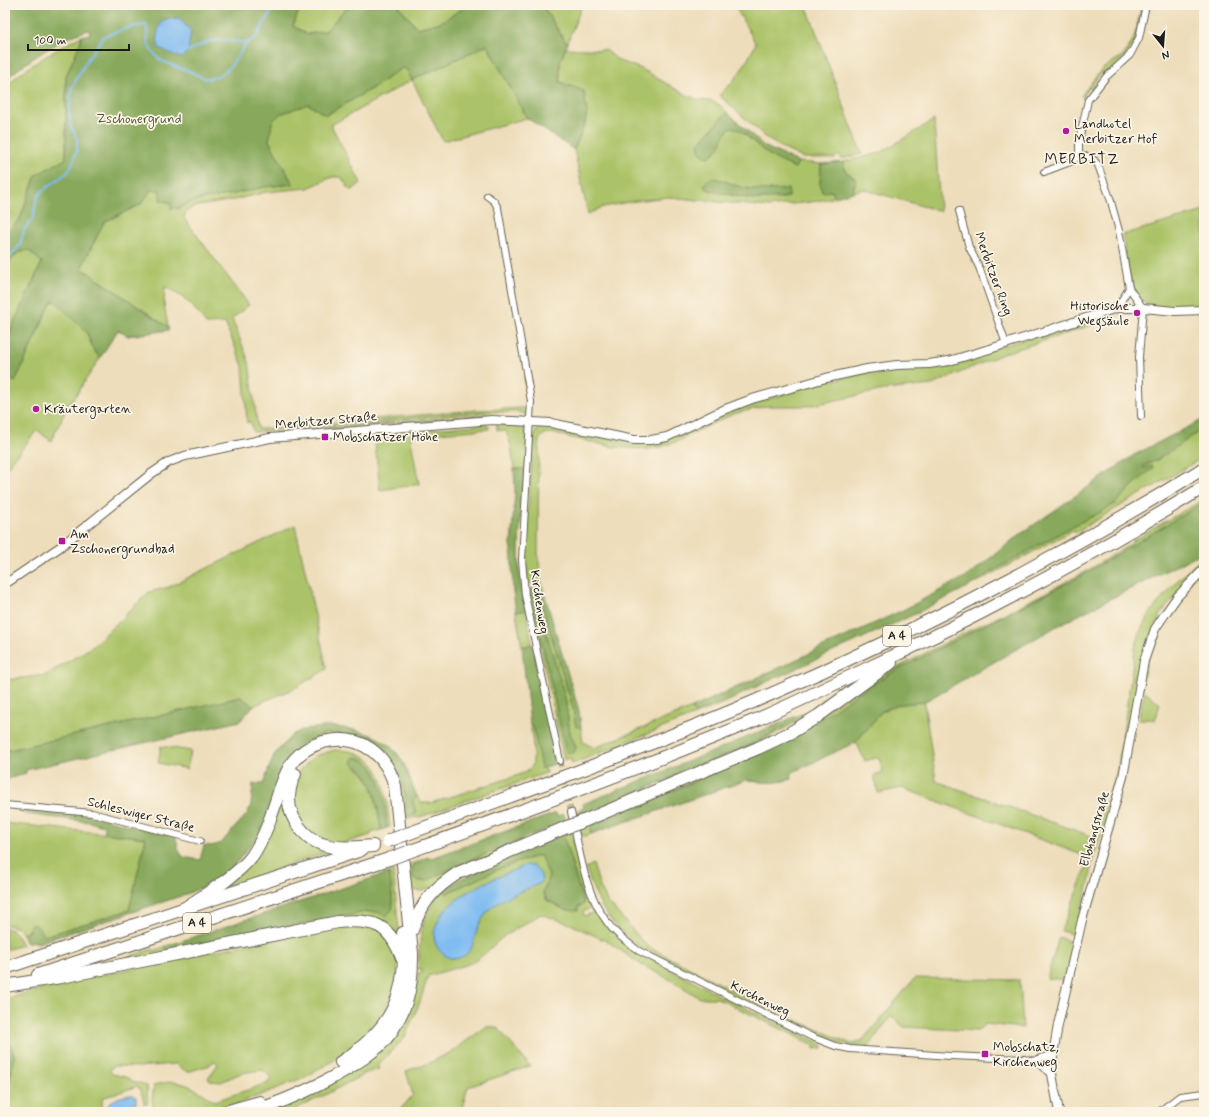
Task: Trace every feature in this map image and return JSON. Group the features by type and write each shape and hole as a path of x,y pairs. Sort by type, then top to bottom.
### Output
{"highway":[{"name":"A 4","path":"5,968 388,841 636,750 754,701 920,625 996,586 1134,510 1204,468"},
{"name":"A 4","path":"5,986 389,859 554,800 760,718 912,647 1003,602 1142,525 1204,487"},
{"path":"251,1112 310,1089 334,1076 379,1046 402,1012 408,995 412,972 410,933 421,907 442,882 458,872 579,823 758,748 790,733 818,716 912,647"},
{"name":"A 4","path":"182,910 221,884 251,857 263,838 290,766 299,755 315,745 333,740 352,741 365,746 377,754 390,772 396,786 410,933"},
{"path":"225,1112 260,1102 285,1092 326,1072 364,1045 383,1026 393,1009 400,988 404,943 389,794 384,775 376,763 371,759 361,752 349,748 330,748 315,753 308,758 295,773 290,788 289,803 295,820 302,831 312,840 330,846 373,846"},
{"path":"5,986 61,977 338,922 351,921 370,922 381,927 390,935 398,947 403,961"}],"street":[{"path":"1079,157 1079,141 1088,100 1106,77 1130,55 1139,38 1146,5"},
{"path":"1044,172 1079,157 1087,156 1094,160 1098,165 1110,198 1119,231 1129,288 1143,308 1139,357 1141,416"},
{"path":"487,196 494,201 498,208 531,401 531,421"},
{"name":"Merbitzer Ring","path":"959,211 969,247 979,267 1006,344"},
{"path":"1117,308 1129,288"},
{"path":"1006,344 1117,308 1143,308 1176,311 1204,310"},
{"name":"Merbitzer Straße","path":"5,584 60,547 151,474 169,462 185,456 270,438 492,420 551,423 634,440 650,440 666,437 723,410 826,378 868,369 949,361 1006,344"},
{"name":"Kirchenweg","path":"531,421 522,560 525,595 560,761"},
{"name":"Elbhangstraße","path":"1059,1112 1052,1074 1053,1056 1058,1026 1082,920 1123,777 1144,661 1155,628 1177,597 1204,569"},
{"name":"Schleswiger Straße","path":"5,805 92,813 200,841"},
{"name":"Kirchenweg","path":"571,812 589,891 597,907 607,923 622,938 644,953 812,1037 850,1050 1024,1059 1035,1061 1040,1058 1053,1056"},
{"path":"1035,1061 1052,1074"},
{"path":"1159,1112 1180,1096 1204,1092"}],"green space":[{"name":"Zschonergrund","path":"5,5 301,5 293,26 307,34 326,31 344,10 357,5 398,5 417,28 441,22 465,7 465,5 542,5 567,44 560,62 560,82 584,91 587,112 585,123 574,150 527,118 487,45 412,80 406,69 402,68 371,89 326,115 308,104 280,114 272,122 269,141 293,184 264,187 194,201 177,209 171,209 171,203 160,200 160,190 151,190 141,204 104,222 81,268 168,327 169,330 128,336 118,330 100,358 93,349 87,333 55,301 51,302 15,382 5,376 5,342 42,262 28,250 17,253 5,268 5,234 20,219 36,175 66,159 66,76 81,41 81,36 90,34 89,30 67,38 34,58 5,80"},
{"path":"301,5 357,5 344,10 326,31 307,34 293,26"},
{"path":"398,5 465,5 465,7 441,23 417,28"},
{"path":"542,5 582,5 567,44"},
{"path":"806,5 862,154 841,159 839,155 835,158 803,158 769,140 719,95 740,71 756,44 735,6"},
{"path":"1142,5 1144,5 1137,38 1127,55 1106,74 1102,72 1093,83 1095,85 1092,89 1089,87 1084,96 1081,96 1101,70 1125,54 1134,38"},
{"path":"81,36 81,41 66,76 66,159 36,175 20,219 5,234 5,86 41,59"},
{"path":"487,45 527,118 443,141 412,80"},
{"path":"566,48 606,50 619,61 642,69 679,91 698,100 711,101 721,106 727,112 698,144 714,154 728,130 731,127 737,128 765,152 795,168 798,162 821,164 820,183 822,192 832,191 835,197 818,201 768,207 668,197 603,207 588,214 574,150 585,123 584,92 560,82 560,62","holes":["711,178 750,189 788,189 789,197 779,199 752,199 711,191 704,184"]},
{"path":"402,68 406,69 412,80 331,125 361,183 351,191 341,177 332,177 308,188 266,192 234,200 193,207 186,212 184,218 249,305 232,319 249,362 258,429 477,410 525,408 527,398 524,376 530,401 529,414 527,415 520,412 492,412 253,432 251,422 247,423 243,366 225,323 206,324 197,311 188,302 165,287 164,304 168,327 81,268 104,222 141,204 150,190 160,190 177,209 194,201 264,187 293,184 269,141 272,122 280,114 308,104 326,115 371,89"},
{"path":"727,112 764,146 798,162 795,168 779,161 764,151 745,133 731,127 713,154 708,157 702,154 698,144"},
{"path":"934,120 940,211 863,189 853,192 855,185 851,175 846,172 843,162 880,153"},
{"path":"843,162 846,172 856,179 853,192 835,197 832,191 822,192 820,183 821,164"},
{"path":"711,178 719,179 750,189 788,189 789,197 753,199 711,191 706,189 704,184"},
{"path":"1204,211 1204,308 1154,306 1149,304 1136,292 1132,283 1122,235"},
{"path":"28,250 42,262 5,342 5,268 17,253"},
{"path":"55,301 87,333 93,349 100,358 65,412 51,441 37,430 5,470 5,376 15,382 51,303"},
{"path":"1135,310 1130,313 1005,353 932,385 884,390 808,406 766,406 733,414 675,442 661,447 646,449 613,447 551,433 544,434 539,440 538,552 541,582 545,596 540,598 573,708 576,726 581,727 583,742 594,748 692,708 695,715 572,764 570,758 564,760 528,590 529,588 533,589 531,592 566,752 576,747 570,733 565,697 536,596 538,595 535,585 527,579 526,534 533,440 536,431 540,427 545,425 632,443 688,430 691,432 698,428 697,425 725,413 825,382 870,372 931,367 1120,311"},
{"path":"488,416 398,424 397,422"},
{"path":"1204,419 1204,428 1157,460 1143,466 1144,468 1152,466 1153,468 1132,486 1116,503 1101,512 1071,527 986,575 987,577 913,615 745,692 733,699 695,715 692,708 905,609 969,575 1015,538 1134,455"},
{"path":"395,422 395,424 273,434 273,433"},
{"path":"497,423 523,425 527,432 525,469 514,469 511,446 506,431 497,430"},
{"path":"488,424 489,429 410,435 419,484 380,490 374,434"},
{"path":"1204,428 1204,457 1076,532 1073,530 987,577 986,575 1116,503 1152,466 1144,468 1143,466 1157,460"},
{"path":"514,469 525,469 520,523 519,564 520,581 526,610 516,612 513,592 511,545 515,493"},
{"path":"1204,499 1204,502 1083,575 891,673 858,693 784,743 594,825 590,828 591,834 586,836 579,834 579,829 758,753 882,675 1083,573 1132,543 1132,541"},
{"path":"1204,502 1204,559 1201,553 1059,625 924,702 901,704 882,711 856,742 791,773 792,779 780,782 759,782 747,780 591,834 590,828 594,824 784,743 858,693 891,673 1083,575"},
{"path":"295,525 327,669 293,689 253,706 241,697 5,751 5,680 46,675 92,647 149,592 169,587"},
{"path":"1203,557 1204,566 1160,614 1131,721 1126,733 1126,748 1119,780 1091,866 1091,874 1077,932 1071,934 1061,931 1090,858 902,788 878,793 874,775 883,772 879,757 865,761 856,742 882,711 901,704 924,702 936,781 1094,837 1115,779 1135,648 1142,627 1152,610 1176,582"},
{"path":"533,589 565,697 570,733 576,748 574,753 566,752 531,592"},
{"path":"545,596 579,711 581,727 576,727 573,708 540,598"},
{"path":"526,610 532,644 522,647 516,612"},
{"path":"532,644 557,763 541,769 534,729 530,724 522,647"},
{"path":"840,691 841,693 807,717 756,744 616,801 757,742 802,716 801,714 822,704 821,701"},
{"path":"1145,691 1160,704 1155,720 1147,718 1138,721"},
{"path":"241,697 253,706 240,721 26,770 26,773 5,780 5,751"},
{"path":"801,714 802,716 757,742 577,817 576,811 584,808 583,804"},
{"path":"530,724 534,729 541,768 545,767 546,773 417,818 403,821 399,785 368,743 305,742 326,733 353,735 370,740 386,751 400,776 405,794 407,817 415,814 413,801 417,796 421,803 431,803 519,775 528,770 532,766 533,762"},
{"path":"329,726 350,729 370,735 380,739 396,752 406,769 417,796 413,801 416,814 407,817 405,794 400,776 386,751 370,741 353,735 326,733 308,741 307,740 290,757 281,771 264,824 254,841 237,862 221,876 203,887 184,895 38,943 32,941 27,943 23,934 29,931 30,924 36,925 45,936 129,910 146,838 104,833 104,826 90,822 25,814 22,812 22,809 89,815 176,837 178,849 183,857 200,860 204,845 209,846 222,842 247,814 251,805 253,784 263,784 274,755 292,735 302,730"},
{"path":"161,746 191,751 187,769 158,763"},
{"path":"334,750 351,751 363,756 373,764 384,786 390,827 387,828 383,797 376,775 371,767 363,760 354,757 355,766 363,772 372,786 381,830 371,833 371,835 340,844 310,834 294,809 296,777 300,770 315,756"},
{"path":"355,757 372,767 377,776 381,786 387,828 381,830 372,787 366,775 352,763 352,759"},
{"path":"286,786 290,817 334,850 224,887 237,876"},
{"path":"556,813 557,816 564,814 566,821 452,868 426,881 415,880 414,878 412,869 414,865 421,863 421,860 428,857 429,859"},
{"path":"5,823 146,838 129,910 45,936 29,931 23,934 17,928 5,924"},
{"path":"571,832 587,894 592,904 589,909 583,912 585,916 596,913 619,939 637,952 719,995 820,1043 823,1048 814,1049 814,1045 717,998 700,998 671,980 640,964 610,943 570,924 541,914 504,936 472,963 428,976 420,1002 404,1039 378,1065 379,1069 366,1073 289,1112 265,1112 389,1043 401,1027 413,1002 418,973 422,973 422,969 418,969 423,927 435,899 443,891 445,894 501,868 540,855 549,876 543,892 546,900 565,910 584,904 563,835"},
{"path":"563,835 584,904 578,907 578,911 565,910 547,900 543,892 549,876 540,855 501,868 445,894 443,891 460,879"},
{"path":"521,840 522,841 429,889 416,891 409,887 408,865 421,860 421,863 414,865 412,869 413,874 415,880 426,881 452,868"},
{"path":"593,864 600,887 607,901 647,946 762,1006 852,1044 861,1042 915,978 1020,980 1023,1028 985,1024 978,1031 904,1027 891,1016 867,1048 843,1044 821,1037 727,992 642,948 631,940 613,923 600,904 586,868"},
{"path":"393,870 400,941 376,921 102,965 153,949 154,951 166,946 168,951 233,936 366,912 378,912 386,916 393,906 390,877 388,873"},
{"path":"388,873 390,877 393,906 392,910 386,916 378,912 366,912 233,936 168,951 166,946"},
{"path":"347,923 380,929 397,956 398,964 396,988 381,1022 345,1054 305,1077 239,1103 206,1112 154,1112 152,1099 154,1085 172,1082 180,1083 193,1088 215,1101 268,1083 271,1078 263,1070 241,1073 221,1082 210,1081 208,1078 218,1064 215,1061 207,1066 187,1072 176,1064 139,1067 114,1066 109,1070 113,1074 126,1077 135,1083 141,1083 147,1086 148,1104 144,1104 145,1101 138,1086 102,1098 102,1112 5,1112 5,1097 15,1057 5,1033 5,999 67,982"},
{"path":"5,927 15,932 22,945 5,950"},
{"path":"1059,937 1073,943 1065,980 1047,978"},
{"path":"486,1027 497,1027 530,1066 468,1087 461,1112 398,1112 413,1095 406,1071 427,1064 451,1052"},
{"path":"5,1033 15,1057 5,1097"}],"water":[{"path":"179,18 191,31 188,51 181,58 159,48 157,40 158,29 165,19"},
{"path":"526,865 535,867 539,871 542,880 539,884 505,898 493,906 482,920 471,948 467,954 458,958 453,958 443,954 436,945 434,934 443,912 456,900 475,888"},
{"path":"132,1095 136,1097 136,1103 127,1111 110,1112 107,1107 112,1101 121,1097"}],"waterway":[{"path":"5,262 20,245 24,230 33,218 37,198 41,192 68,172 72,164 77,151 77,138 71,127 69,110 72,87 89,57 104,36 131,27 146,25 148,43 154,54 168,64 208,79 218,76 228,69 247,43 254,39 275,5"},
{"path":"187,49 188,51 210,41 224,40 247,43"}],"tunnel":[{"path":"560,761 571,812"}],"place":[{"name":"Landhotel Merbitzer Hof","path":"1066,131"},
{"name":"Historische Wegsäule","path":"1137,313"},
{"name":"Kräutergarten","path":"36,409"},
{"name":"Mobschatzer Höhe","path":"325,437"},
{"name":"Am Zschonergrundbad","path":"62,541"},
{"name":"Mobschatz, Kirchenweg","path":"985,1054"}],"district":[{"name":"MERBITZ","path":"1082,160"}]}
